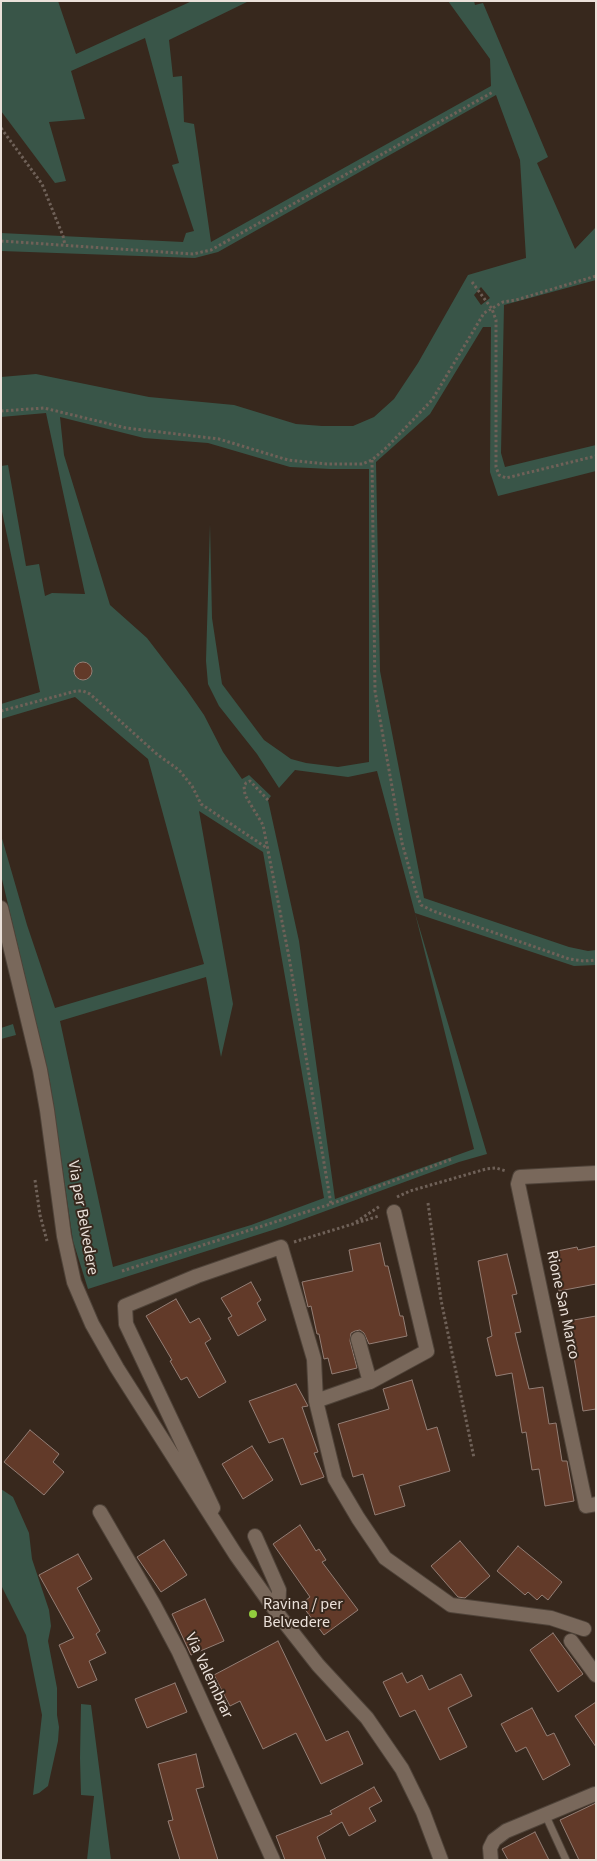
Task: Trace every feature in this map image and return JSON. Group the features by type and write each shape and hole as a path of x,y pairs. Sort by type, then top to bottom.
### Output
{"street":[{"name":"Via per Belvedere","path":"1,908 40,1070 64,1236 74,1282 92,1324 117,1368 236,1554 278,1614 318,1666 367,1718 402,1769 423,1812 441,1860"},
{"path":"520,1177 596,1173"},
{"name":"Rione San Marco","path":"520,1177 518,1184 586,1506 596,1504"},
{"path":"316,1401 370,1382 427,1350 392,1204"},
{"name":"Via per Belvedere","path":"236,1554 126,1324 125,1306 197,1276 281,1246"},
{"path":"281,1246 314,1359 316,1401 335,1479 385,1558 451,1605 551,1618 584,1629"},
{"path":"358,1339 370,1382"},
{"name":"Via Valembrar","path":"100,1512 179,1652 273,1860"},
{"path":"256,1536 279,1590 278,1614"},
{"path":"572,1641 596,1675"},
{"path":"491,1860 490,1848 494,1840 506,1831 595,1794"}],"lane":[{"path":"545,1814 566,1860"}],"path":[{"path":"1,241 193,254 211,250 493,92"},
{"path":"1,128 42,184 63,236 64,245"},
{"path":"1,411 44,408 126,428 219,439 288,460 327,464 362,464 372,460 432,400 484,313 503,302 516,300 596,276"},
{"path":"472,282 492,308 496,320 496,467 499,475 506,478 596,456"},
{"path":"372,460 375,691 402,844 421,905 433,911 569,959 596,960"},
{"path":"1,711 76,691 90,694 158,755 179,770 192,786 201,804 268,848"},
{"path":"268,800 250,781 246,783 244,786 245,795 264,825 289,957 331,1204"},
{"path":"122,1271 331,1204 452,1159"},
{"path":"281,1246 356,1222 392,1204 410,1191 486,1169 496,1168 520,1177"},
{"path":"35,1180 40,1215 48,1244"},
{"path":"428,1203 441,1300 474,1458"},
{"path":"356,1222 392,1204"}],"green space":[{"path":"1,1 58,1 76,54 192,1 249,1 169,40 173,77 182,76 184,122 194,124 211,242 491,86 490,59 448,1 474,1 475,5 483,3 548,157 537,163 575,249 596,227 596,280 504,305 501,453 505,467 596,445 596,471 498,496 490,472 491,327 483,327 430,414 376,462 380,671 424,898 569,947 588,951 596,950 596,965 574,966 415,913 487,1154 459,1162 282,1227 88,1289 73,1241 50,1082 1,875 1,835 27,925 55,1008 204,964 148,759 75,697 1,719 1,704 40,692 1,507 1,466 8,465 26,566 39,564 45,596 52,593 85,594 46,413 1,417 1,377 36,374 149,397 234,405 296,424 353,426 374,417 394,399 418,363 468,275 526,258 520,160 496,95 218,252 195,258 1,251 1,233 183,242 186,233 194,231 172,165 179,163 145,38 71,71 85,119 49,122 66,181 55,183 1,111","holes":["481,287 490,298 481,305 474,295","60,417 144,438 208,443 290,467 369,469 369,762 338,767 291,759 264,740 222,684 212,618 210,524 206,661 208,684 219,706 257,754 279,788 295,770 348,777 377,771 415,913 474,1149 335,1199 299,941 268,800 271,796 249,775 242,779 223,752 204,715 186,689 147,638 110,605 64,455","199,811 263,852 324,1198 251,1225 113,1267 60,1021 206,977 221,1057 233,1004"]},
{"path":"13,1024 16,1035 1,1039 1,1028"},
{"path":"1,1489 13,1497 29,1533 32,1559 49,1610 51,1626 48,1641 57,1688 58,1741 48,1786 33,1795 42,1715 26,1635 1,1585"},
{"path":"81,1704 91,1705 111,1860 87,1860 94,1796 81,1795"}],"building":[{"path":"83,662 89,665 92,671 89,677 83,680 77,677 74,671 77,665"},
{"path":"380,1243 385,1266 388,1266 400,1316 403,1316 407,1336 369,1344 364,1333 360,1330 351,1333 350,1341 357,1368 332,1374 328,1358 324,1359 311,1306 308,1307 302,1282 353,1271 349,1250"},
{"path":"596,1246 596,1284 559,1291 552,1252 577,1247 578,1250"},
{"path":"507,1254 517,1294 512,1295 521,1332 515,1333 529,1389 543,1387 549,1424 556,1423 562,1461 567,1461 574,1501 545,1506 539,1469 532,1470 526,1432 522,1433 512,1373 496,1376 487,1338 492,1336 478,1261"},
{"path":"251,1282 261,1300 257,1303 266,1320 238,1336 228,1318 232,1316 221,1298"},
{"path":"176,1299 190,1323 199,1318 211,1339 205,1343 226,1382 199,1398 187,1377 181,1380 170,1361 172,1360 146,1316"},
{"path":"596,1316 596,1409 583,1411 568,1321"},
{"path":"412,1380 427,1430 437,1427 450,1471 399,1486 405,1506 375,1515 363,1474 353,1477 338,1424 389,1409 383,1389"},
{"path":"296,1384 308,1406 302,1407 318,1452 314,1453 324,1477 301,1485 283,1438 269,1443 249,1401"},
{"path":"30,1430 59,1454 53,1462 64,1472 44,1495 4,1462"},
{"path":"252,1446 273,1480 243,1499 222,1464"},
{"path":"300,1525 316,1551 319,1549 326,1560 322,1562 358,1610 324,1635 301,1604 310,1597 273,1544"},
{"path":"164,1540 187,1575 161,1592 137,1557"},
{"path":"460,1541 490,1576 465,1598 458,1597 431,1566"},
{"path":"518,1546 562,1582 548,1600 542,1595 537,1600 528,1592 525,1595 497,1571"},
{"path":"78,1554 92,1579 77,1588 100,1631 96,1634 106,1653 89,1661 97,1680 78,1688 59,1645 74,1638 39,1575"},
{"path":"205,1599 224,1641 191,1655 172,1614"},
{"path":"553,1633 583,1674 558,1692 530,1650"},
{"path":"278,1641 326,1741 348,1731 363,1764 321,1784 296,1733 263,1749 240,1701 230,1706 214,1675"},
{"path":"402,1673 407,1683 422,1675 429,1690 461,1674 472,1696 448,1708 467,1747 440,1760 415,1710 400,1717 383,1682"},
{"path":"175,1683 187,1712 147,1728 135,1699"},
{"path":"596,1702 596,1747 575,1716"},
{"path":"532,1708 547,1736 554,1733 570,1765 543,1780 526,1747 516,1752 501,1724"},
{"path":"196,1754 204,1787 196,1789 218,1860 180,1860 168,1821 173,1820 158,1764"},
{"path":"374,1787 382,1801 369,1808 376,1821 349,1836 342,1822 317,1837 326,1860 285,1860 276,1836 332,1814 330,1811"},
{"path":"596,1803 596,1860 579,1860 560,1820"},
{"path":"535,1832 549,1860 508,1860 502,1849"}],"place":[{"name":"Ravina / per Belvedere","path":"253,1614"}]}
